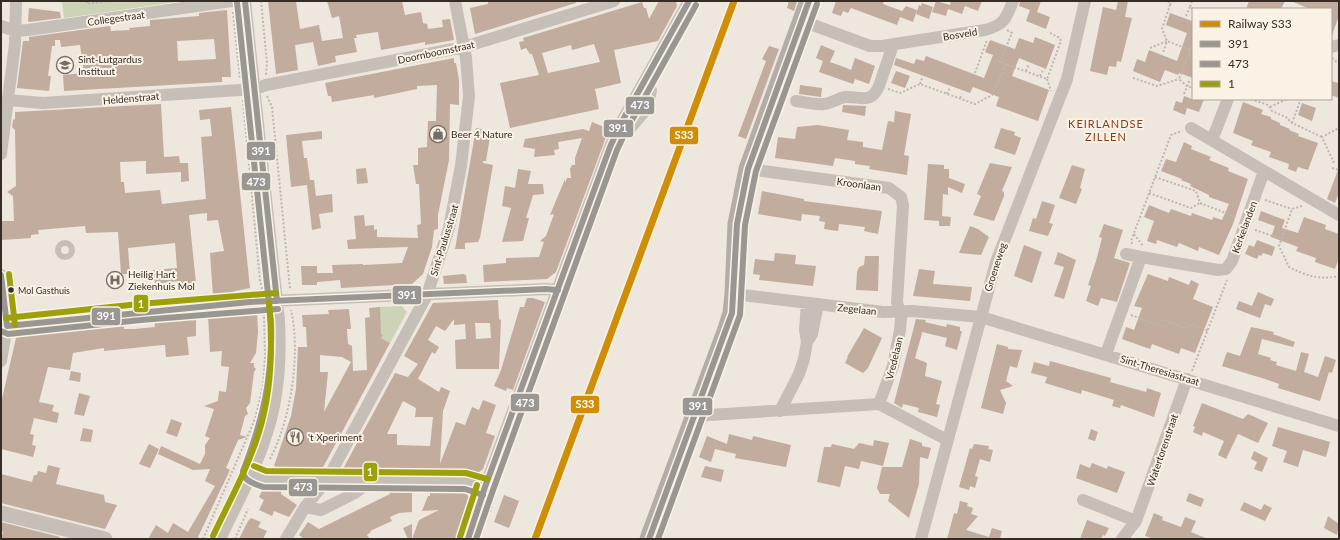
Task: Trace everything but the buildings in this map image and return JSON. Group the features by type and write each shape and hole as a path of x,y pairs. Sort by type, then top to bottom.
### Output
{"main road":[{"path":"649,539 732,313 737,224 748,169 809,1"}],"street":[{"path":"1,154 15,31 16,1"},
{"path":"220,539 251,473 267,434 274,407 279,374 279,325 277,301 245,1"},
{"name":"Sint-Paulusstraat","path":"286,539 305,507 326,480 427,295 449,228 461,166 469,96 464,47 455,1"},
{"name":"Doornboomstraat","path":"255,89 266,85 464,47 614,1"},
{"path":"468,539 485,487 615,136 689,1"},
{"path":"1000,26 1007,16 1013,1"},
{"name":"Groeneweg","path":"921,539 996,262 1072,66 1085,1"},
{"name":"Collegestraat","path":"1,26 15,31 187,4 233,5"},
{"name":"Bosveld","path":"802,21 870,46 893,45 985,30 1000,26"},
{"path":"796,101 825,104 844,97 866,98 876,92 893,45"},
{"name":"Heldenstraat","path":"8,100 43,103 255,89"},
{"path":"1212,140 1228,100"},
{"path":"1190,128 1339,215"},
{"name":"Kroonlaan","path":"748,169 889,188 899,194 903,205 897,302 900,310"},
{"name":"Kerkelanden","path":"1226,268 1232,261 1264,171"},
{"path":"1106,354 1121,311 1132,255 1218,270 1226,268"},
{"path":"1,275 7,326 1,361"},
{"path":"7,326 277,301 546,289 558,290"},
{"name":"Zegelaan","path":"734,294 883,312 900,310 981,317"},
{"path":"780,410 799,374 804,360 807,342 812,334 813,304"},
{"name":"Vredelaan","path":"879,404 898,349 901,318 900,310"},
{"name":"Sint-Theresiastraat","path":"981,317 1339,426"},
{"path":"796,410 799,374"},
{"name":"Watertorenstraat","path":"1122,539 1136,521 1188,379"},
{"path":"694,416 879,404 947,440"},
{"path":"251,473 264,479 466,481 485,487"},
{"path":"305,507 321,510 364,487 367,479"},
{"path":"1083,500 1136,521"},
{"path":"1,513 105,539"}],"lane":[{"path":"615,136 630,133 647,113 652,102 654,90 648,76"}],"path":[{"path":"87,1 87,4 108,1"},
{"path":"1168,1 1170,5"},
{"path":"1163,53 1167,41 1162,29 1172,1"},
{"path":"1186,16 1192,1"},
{"path":"203,539 255,419 263,386 265,358 264,302 259,274 242,90 236,53 233,5"},
{"path":"1000,26 1012,33 1000,62 1047,79"},
{"path":"975,73 987,41 985,30"},
{"path":"1048,32 1060,38 1061,41 1047,79 1052,93"},
{"path":"1150,48 1167,41 1190,50"},
{"path":"1133,78 1157,86 1179,78 1192,45"},
{"path":"879,86 900,93 920,84 975,104 992,95 1006,64"},
{"path":"1026,71 1029,64"},
{"path":"1040,76 1043,70"},
{"path":"920,84 922,78"},
{"path":"1179,78 1187,86 1192,88"},
{"path":"1184,94 1190,78"},
{"path":"947,94 950,87"},
{"path":"960,98 962,94"},
{"path":"1254,100 1268,105 1272,111 1288,118 1292,123 1322,137 1334,163"},
{"path":"1270,108 1285,100"},
{"path":"1292,123 1301,100"},
{"path":"1132,255 1131,241 1171,135 1190,128"},
{"path":"1322,137 1339,128"},
{"path":"1332,168 1339,170"},
{"path":"1155,177 1196,191 1200,203 1282,239"},
{"path":"1149,193 1191,208 1200,203"},
{"path":"1256,196 1292,209 1308,204 1311,199"},
{"path":"1292,209 1280,246 1289,267 1302,274 1324,279 1339,276"},
{"path":"1188,379 1228,279 1234,273 1226,268"},
{"path":"1121,311 1155,324 1163,320 1185,328 1192,325 1208,331"}],"green space":[{"path":"62,1 183,1 64,18"},
{"path":"402,306 407,312 390,343 381,338 383,335 377,332 380,307"}],"rail line":[{"name":"S33","path":"535,539 734,1"}],"transit line":[{"name":"391","path":"245,1 277,301"},
{"name":"391","path":"468,539 485,487 610,147 620,125 689,1"},
{"name":"391","path":"649,539 732,313 737,224 748,169 809,1"},
{"name":"473","path":"237,2 271,322 270,361 265,398 256,434 243,471 245,477 250,482 263,487 465,489 483,495"},
{"name":"473","path":"658,539 740,315 745,225 756,171 817,4"},
{"name":"473","path":"476,539 617,150 627,129 696,5"},
{"name":"1","path":"9,274 15,325"},
{"name":"391","path":"1,275 7,326 250,302 546,289 558,290"},
{"name":"1","path":"6,318 139,304 276,293"},
{"name":"1","path":"213,536 238,485 255,445 267,400 271,351 269,302"},
{"name":"473","path":"1,331 8,334 141,320 278,309"},
{"name":"1","path":"254,466 266,471 466,473 487,479"},
{"name":"1","path":"460,537 477,485"}],"place":[{"name":"Sint-Lutgardus Instituut","path":"65,65"},
{"name":"Beer 4 Nature","path":"438,134"},
{"name":"Heilig Hart Ziekenhuis Mol","path":"115,280"},
{"name":"Mol Gasthuis","path":"11,290"},
{"name":"'t Xperiment","path":"295,437"}],"district":[{"name":"KEIRLANDSE ZILLEN","path":"1106,130"}]}
